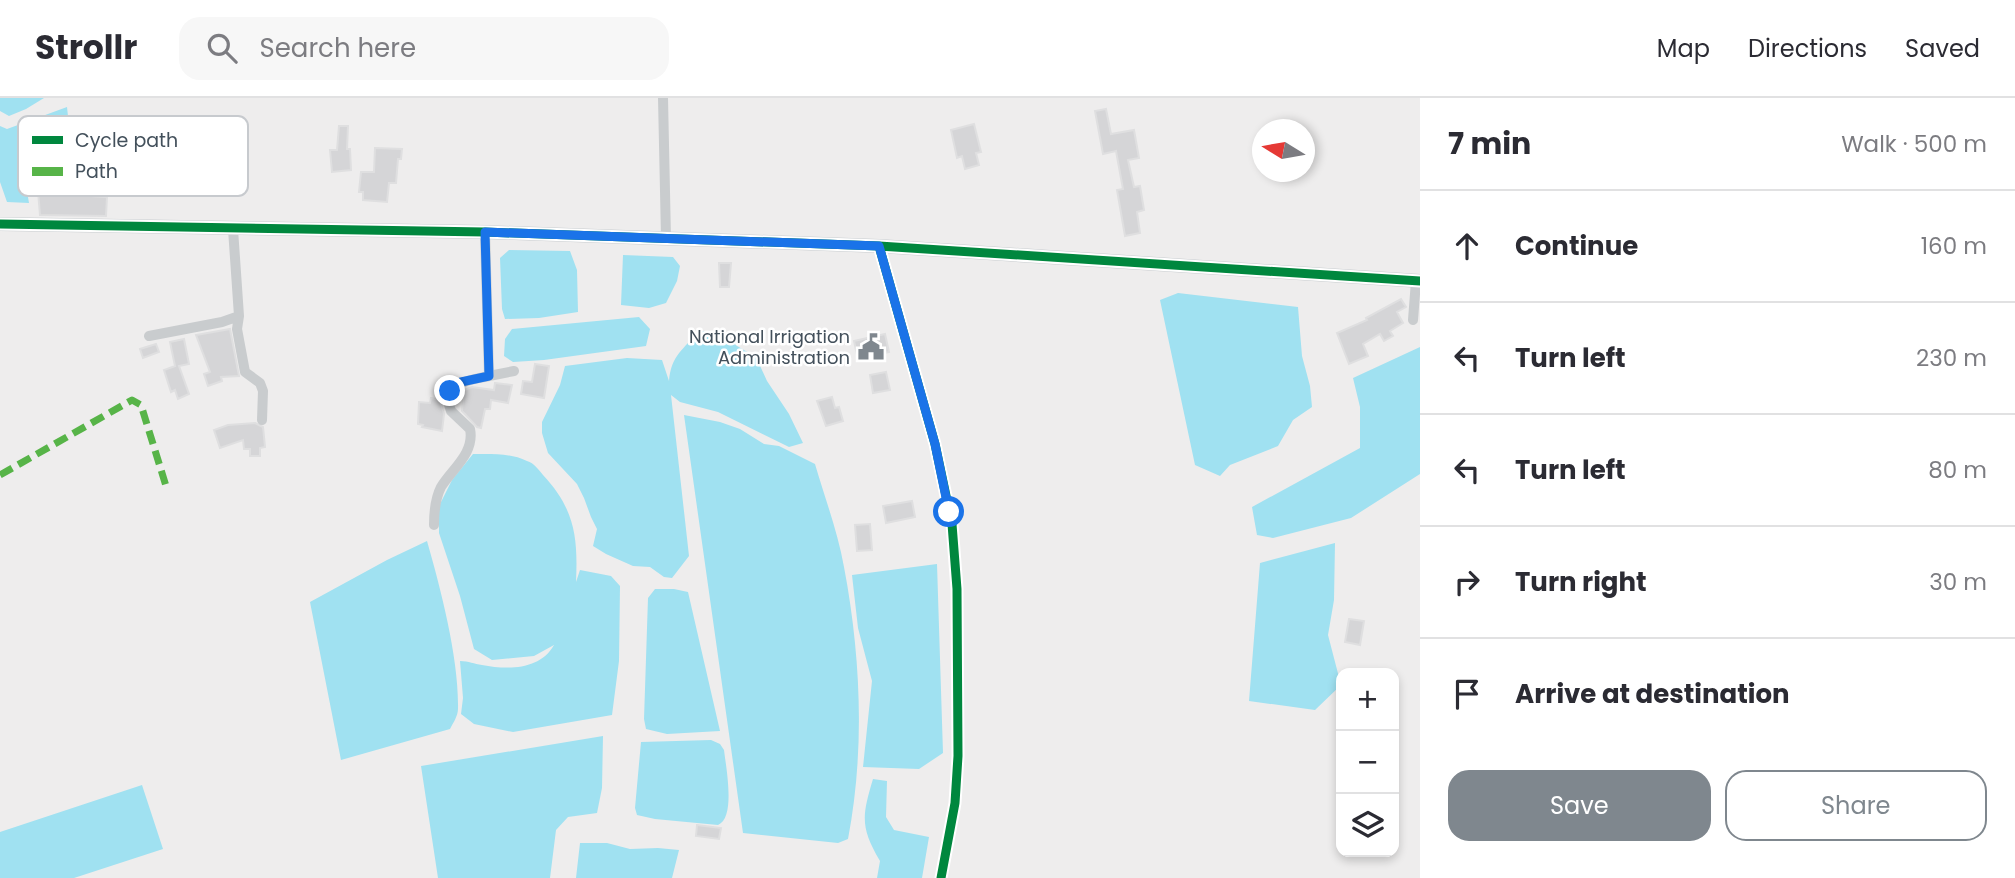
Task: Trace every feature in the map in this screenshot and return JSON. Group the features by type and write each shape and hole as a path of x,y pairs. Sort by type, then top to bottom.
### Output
{"street":[{"path":"663,98 666,238"},
{"path":"0,224 485,232 879,246 1418,281 1413,320"},
{"path":"233,229 239,316 237,329 243,364 248,376 260,383 263,391 262,421"},
{"path":"485,232 489,376"},
{"path":"879,246 935,444 952,524 957,589 958,756 955,803 941,878"},
{"path":"149,336 222,322 239,316"},
{"path":"434,526 435,503 439,493 465,457 471,440 470,429 451,411 447,398 461,382 514,372"}],"water":[{"path":"0,98 44,98 9,116 0,111"},
{"path":"67,107 68,116 42,116"},
{"path":"18,125 18,196 28,196 29,203 7,202 0,182 0,126 7,129"},
{"path":"509,250 570,251 577,270 578,312 539,318 505,319 502,309 500,258"},
{"path":"623,255 673,257 680,266 677,281 666,303 649,308 621,305"},
{"path":"1178,293 1298,307 1302,356 1312,407 1293,420 1278,446 1230,465 1220,476 1195,465 1160,300"},
{"path":"639,317 650,329 646,346 544,360 513,362 504,356 505,339 512,329"},
{"path":"699,331 723,333 737,346 756,357 803,443 789,447 718,412 680,402 671,395 689,556 672,578 664,577 650,567 633,566 593,546 597,529 577,484 548,453 542,422 560,385 565,366 627,358 662,360 669,381 675,358"},
{"path":"1420,347 1420,474 1351,518 1273,538 1257,535 1252,507 1360,448 1360,407 1353,378"},
{"path":"684,415 740,429 764,444 779,446 815,464 841,554 850,601 857,669 857,772 848,839 838,843 743,833"},
{"path":"473,454 507,455 534,465 554,488 568,512 575,538 576,582 580,570 611,576 620,586 619,661 612,715 513,732 474,724 461,714 463,698 460,661 492,667 522,666 540,659 554,645 534,656 492,660 474,649 439,533 439,506 452,480"},
{"path":"427,541 456,669 456,717 450,729 341,760 310,602"},
{"path":"1335,543 1334,600 1328,635 1337,668 1336,690 1315,710 1249,701 1260,563"},
{"path":"937,564 943,753 919,769 863,767 872,681 858,628 852,575"},
{"path":"655,589 688,592 720,731 667,734 646,729 644,719 648,598"},
{"path":"603,736 602,788 597,813 568,817 556,830 550,878 438,878 421,766"},
{"path":"711,740 720,744 724,750 728,803 724,820 718,825 637,815 635,808 641,742"},
{"path":"873,779 887,781 886,817 894,830 929,837 922,878 877,878 880,861 869,839 865,821"},
{"path":"142,785 163,849 74,878 0,878 0,832"},
{"path":"580,843 607,843 630,849 679,850 672,878 576,878"}],"building":[{"path":"1106,109 1111,134 1134,130 1139,158 1128,160 1134,187 1140,186 1144,210 1137,212 1140,233 1125,236 1117,190 1123,189 1116,151 1103,154 1095,111"},
{"path":"974,124 981,152 976,153 979,165 965,169 962,156 957,158 951,130"},
{"path":"339,126 348,126 347,149 350,149 351,170 332,172 330,150 337,150"},
{"path":"375,148 402,149 401,159 398,159 396,183 389,183 387,202 363,200 363,192 359,192 361,172 374,172"},
{"path":"38,196 107,197 106,216 40,215"},
{"path":"719,263 731,263 729,287 720,287"},
{"path":"1401,299 1406,307 1397,312 1403,323 1390,331 1393,336 1384,341 1380,334 1363,344 1368,356 1349,364 1337,333 1367,320 1366,318"},
{"path":"230,329 239,376 221,377 222,381 208,386 204,374 210,372 196,335"},
{"name":"National Irrigation Administration","path":"885,334 889,352 858,359 854,341"},
{"path":"184,339 189,364 179,366 189,394 178,399 175,390 171,392 164,370 175,366 170,342"},
{"path":"156,344 159,352 143,358 140,349"},
{"path":"535,364 549,366 544,398 521,394 523,381 532,382"},
{"path":"886,372 890,390 873,393 870,375"},
{"path":"495,383 512,385 508,403 491,400 490,409 485,409 481,428 477,427 462,411 464,390 472,387 494,390"},
{"path":"832,397 835,408 839,407 843,421 826,426 817,401"},
{"path":"431,398 440,400 444,414 442,431 418,424 419,402 430,403"},
{"path":"255,423 263,427 265,447 260,448 260,456 250,456 250,449 244,449 243,440 220,448 214,430 228,425"},
{"path":"912,501 915,517 886,523 883,506"},
{"path":"870,524 872,550 857,551 855,525"},
{"path":"1349,619 1364,621 1360,645 1345,642"},
{"path":"697,825 721,828 719,839 696,836"}],"marked path":[{"path":"0,475 132,400 141,405 166,486"}],"cycle path":[{"path":"0,224 485,232 879,246 1420,281"},
{"path":"879,246 935,444 952,524 957,589 958,756 955,803 941,878"}],"place":[{"name":"National Irrigation Administration","path":"871,347"}],"route":[{"path":"450,391 461,382 489,376 485,232 879,246 911,367 935,444 949,512"}]}
